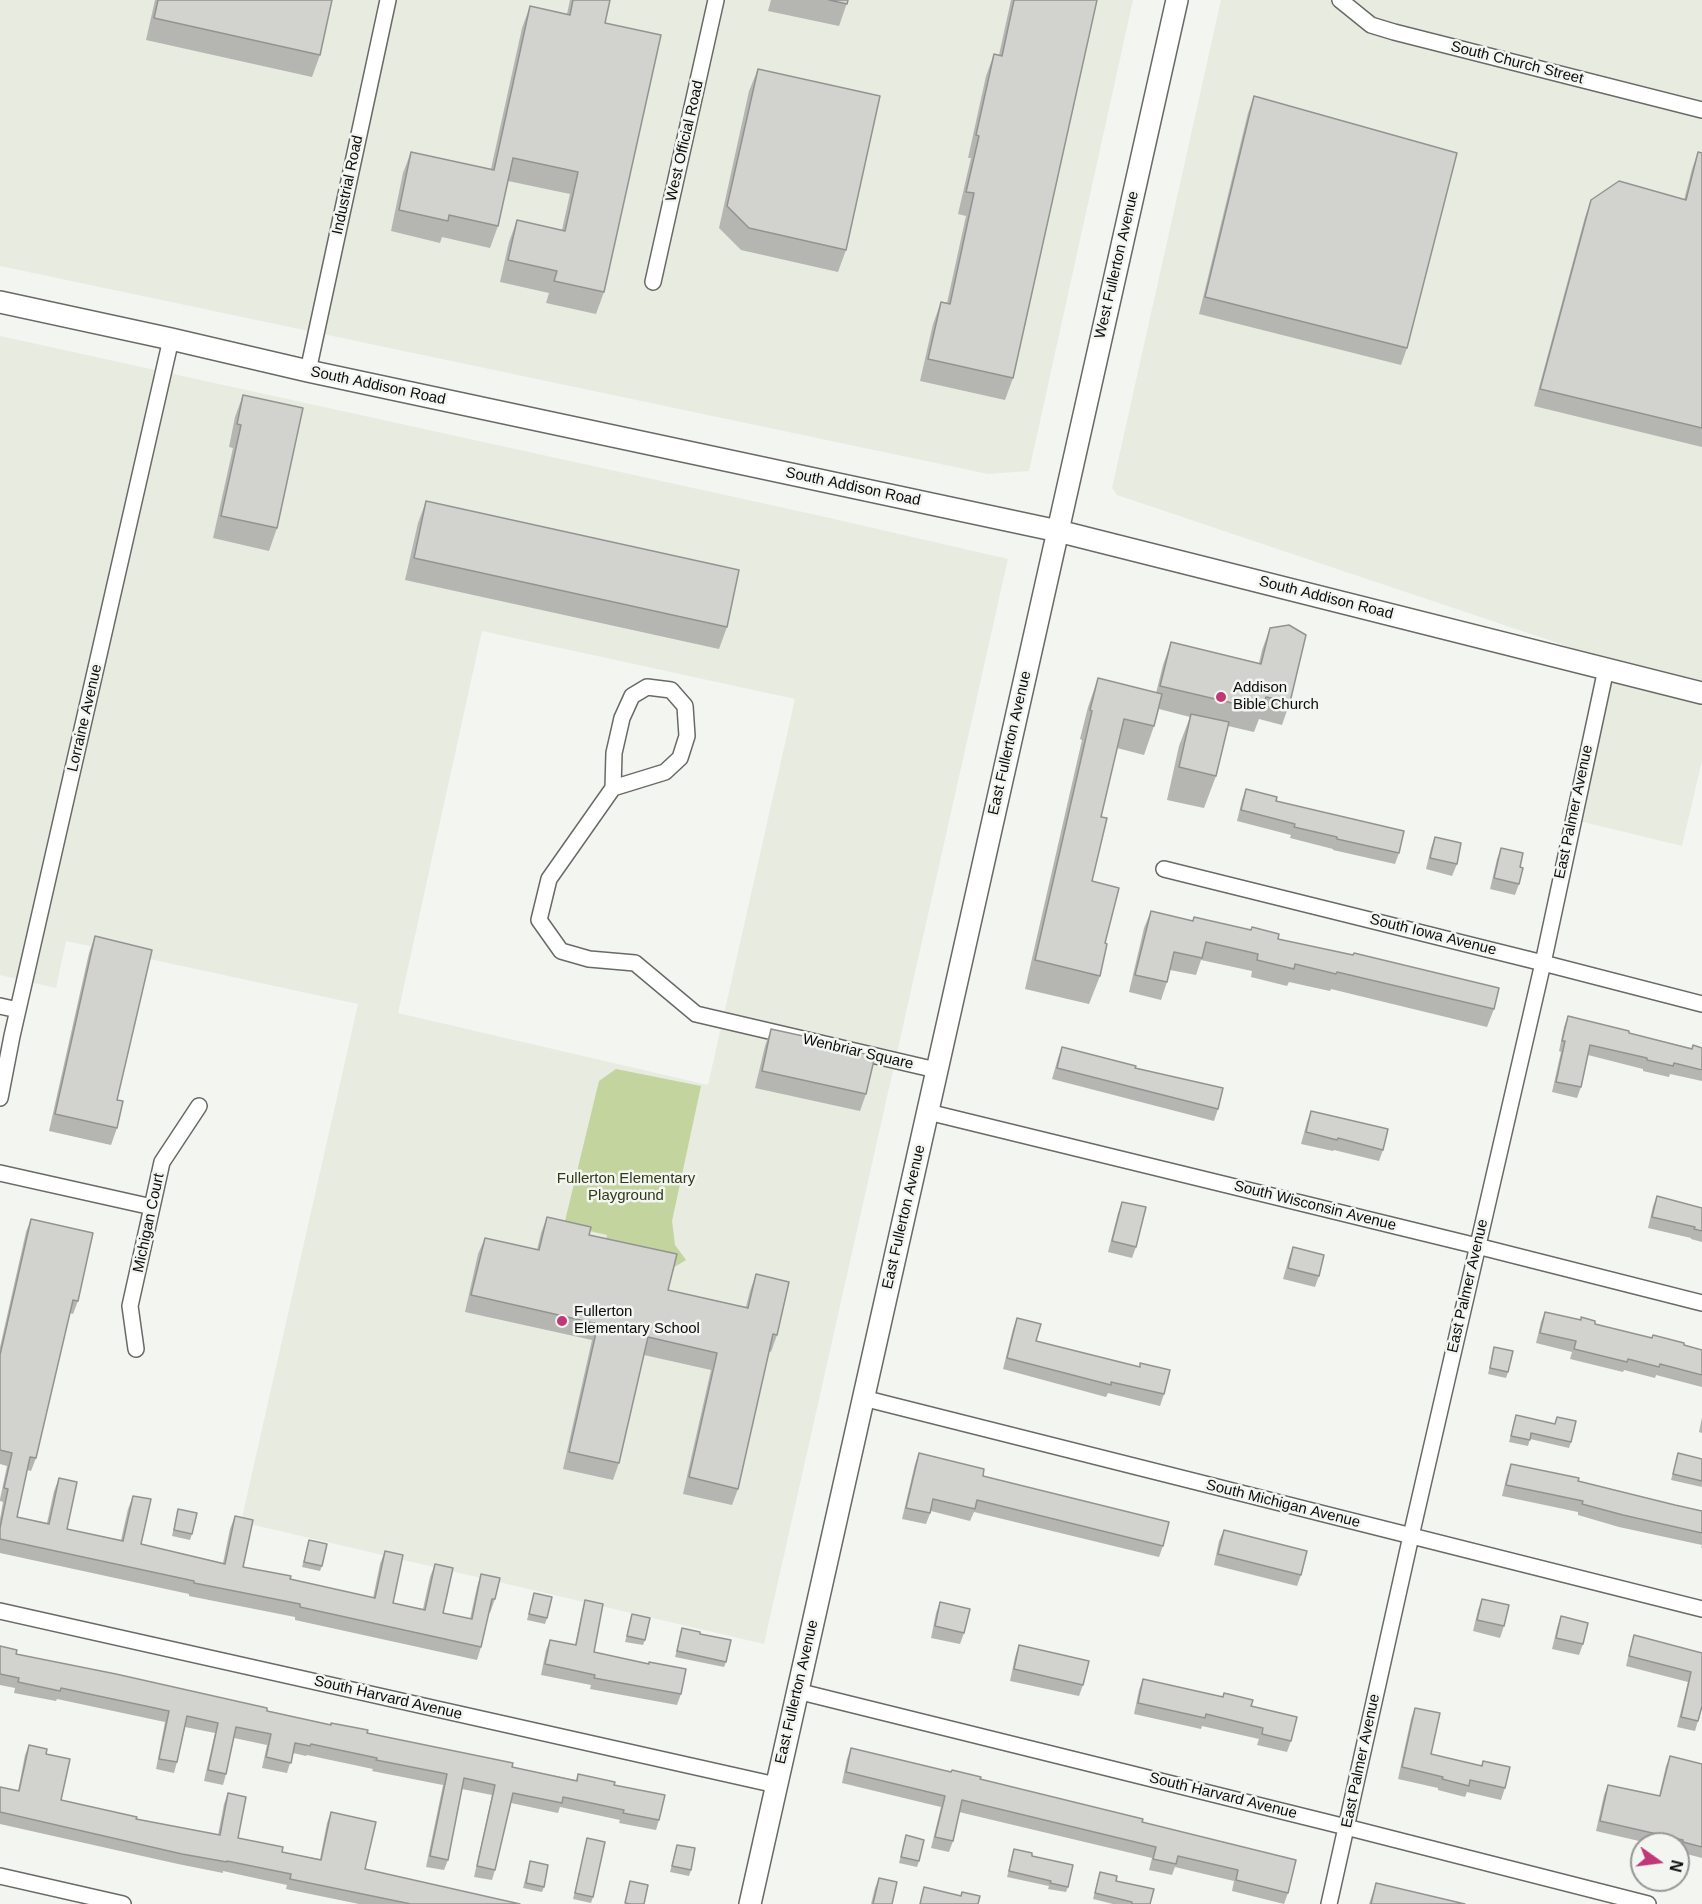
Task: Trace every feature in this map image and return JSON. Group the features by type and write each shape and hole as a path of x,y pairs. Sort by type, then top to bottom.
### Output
{"street":[{"name":"Industrial Road","path":"308,371 388,0"},
{"name":"West Official Road","path":"653,282 716,0"},
{"name":"West Fullerton Avenue","path":"1058,531 1177,0"},
{"name":"South Church Street","path":"1340,0 1371,25 1394,32 1702,110"},
{"name":"South Addison Road","path":"0,302 308,371 1058,531 1702,693"},
{"name":"Lorraine Avenue","path":"0,1098 171,339"},
{"name":"East Fullerton Avenue","path":"750,1904 1058,531"},
{"name":"East Palmer Avenue","path":"1329,1904 1543,963 1606,669"},
{"path":"647,687 671,690 685,706 687,736 680,759 665,772 613,788 614,753 622,717 633,696 647,687"},
{"name":"Wenbriar Square","path":"613,788 549,879 539,920 561,951 589,959 635,963 696,1014 936,1070"},
{"name":"South Iowa Avenue","path":"1164,868 1702,1004"},
{"path":"0,1006 18,1010"},
{"name":"Michigan Court","path":"136,1349 130,1306 162,1162 199,1106"},
{"name":"South Wisconsin Avenue","path":"928,1112 1702,1303"},
{"path":"0,1173 152,1207"},
{"name":"South Michigan Avenue","path":"863,1398 1702,1609"},
{"name":"South Harvard Avenue","path":"0,1611 776,1785"},
{"name":"South Harvard Avenue","path":"797,1691 1648,1904"},
{"path":"0,1876 123,1904"}],"shaded area":[{"path":"0,0 1133,0 1029,471 988,474 0,266"},
{"path":"1221,0 1702,0 1702,683 1608,660 1117,495 1112,488"},
{"path":"0,336 1008,559 764,1644 241,1522 358,1004 66,941 56,988 0,975","holes":["482,631 795,699 708,1085 398,1013"]},
{"path":"1608,677 1702,701 1702,761 1682,846 1575,820"}],"green space":[{"name":"Fullerton Elementary Playground","path":"616,1069 701,1086 672,1221 675,1245 686,1260 671,1269 603,1254 607,1235 564,1225 599,1081"}],"building":[{"path":"158,0 332,0 320,55 154,18"},
{"path":"573,0 610,0 605,23 661,35 604,292 554,281 557,271 508,260 517,220 565,231 578,172 513,158 498,226 449,215 448,221 399,210 411,152 494,170 530,6 570,15"},
{"path":"829,0 848,0 847,4"},
{"path":"1014,0 1097,0 1013,378 928,359 941,302 950,304 974,193 966,192 979,136 976,135 994,54 1002,56"},
{"path":"758,69 880,96 846,250 749,228 727,206"},
{"path":"1254,96 1457,153 1407,348 1205,297"},
{"path":"1698,152 1702,153 1702,428 1540,389 1591,200 1619,181 1686,200"},
{"path":"243,395 303,408 277,528 221,516 241,425 237,424"},
{"path":"426,501 739,570 727,627 414,558"},
{"path":"1289,625 1306,635 1290,702 1266,697 1262,710 1160,686 1171,642 1261,664 1270,628"},
{"path":"1098,678 1162,694 1154,726 1124,719 1101,817 1107,818 1092,881 1119,888 1105,943 1107,944 1100,976 1035,960"},
{"path":"1191,714 1229,722 1216,776 1179,767"},
{"path":"1246,789 1277,797 1276,801 1404,831 1399,853 1337,839 1337,837 1294,827 1295,824 1241,810"},
{"path":"1435,837 1461,843 1457,864 1430,858"},
{"path":"1501,848 1523,853 1520,867 1523,868 1519,884 1494,878"},
{"path":"1151,911 1193,921 1194,917 1251,930 1252,927 1279,934 1278,939 1353,955 1354,953 1499,988 1494,1009 1337,972 1336,974 1295,964 1294,969 1257,960 1258,954 1206,942 1202,958 1174,952 1167,982 1135,975"},
{"path":"95,936 152,950 117,1100 123,1101 117,1128 55,1114"},
{"path":"1568,1016 1692,1049 1693,1045 1702,1048 1702,1070 1674,1063 1673,1066 1590,1045 1581,1087 1556,1082"},
{"path":"771,1029 817,1039 816,1043 875,1056 866,1094 762,1071"},
{"path":"1062,1047 1136,1066 1135,1068 1223,1088 1218,1109 1057,1068"},
{"path":"1311,1111 1388,1129 1383,1150 1306,1132"},
{"path":"1657,1196 1702,1208 1702,1231 1694,1229 1695,1227 1652,1217"},
{"path":"1122,1202 1146,1207 1136,1247 1112,1241"},
{"path":"547,1217 591,1227 589,1235 677,1254 668,1290 748,1308 756,1274 789,1282 777,1335 773,1334 738,1489 689,1477 717,1353 648,1337 619,1463 569,1452 598,1324 471,1295 485,1238 539,1250"},
{"path":"31,1219 93,1233 78,1301 73,1300 36,1458 30,1457 17,1517 49,1524 59,1478 77,1482 67,1529 123,1541 133,1496 151,1499 141,1544 225,1564 235,1516 253,1520 243,1567 291,1576 290,1579 375,1598 385,1551 403,1555 393,1603 425,1610 435,1564 453,1568 443,1613 472,1619 481,1574 500,1578 495,1599 492,1599 481,1647 300,1607 300,1604 194,1583 194,1581 0,1539 8,1489 4,1488 12,1453 0,1450 0,1355"},
{"path":"1293,1247 1324,1255 1319,1276 1288,1268"},
{"path":"1545,1312 1581,1320 1581,1317 1595,1321 1595,1324 1652,1338 1653,1335 1702,1350 1702,1375 1660,1364 1659,1367 1628,1359 1627,1362 1574,1349 1576,1341 1540,1333"},
{"path":"1017,1318 1041,1324 1036,1341 1140,1367 1140,1363 1170,1370 1164,1394 1111,1382 1111,1385 1007,1358"},
{"path":"1494,1347 1513,1351 1508,1372 1490,1368"},
{"path":"1516,1415 1555,1424 1557,1417 1576,1421 1571,1442 1531,1433 1530,1440 1511,1436"},
{"path":"919,1453 984,1469 983,1476 1169,1522 1163,1546 977,1500 975,1509 933,1499 930,1513 906,1508"},
{"path":"1678,1453 1702,1459 1702,1481 1673,1474"},
{"path":"1511,1464 1579,1478 1578,1481 1702,1511 1702,1533 1582,1504 1583,1501 1506,1485"},
{"path":"178,1509 197,1513 192,1534 174,1530"},
{"path":"1224,1530 1307,1551 1301,1575 1218,1554"},
{"path":"309,1540 327,1544 322,1566 304,1562"},
{"path":"534,1593 552,1597 547,1618 529,1614"},
{"path":"1482,1599 1509,1605 1504,1626 1477,1620"},
{"path":"585,1600 603,1604 594,1652 649,1664 649,1662 686,1669 681,1694 594,1678 595,1675 545,1664 550,1640 576,1645"},
{"path":"940,1602 970,1609 964,1633 935,1626"},
{"path":"632,1614 650,1618 645,1640 627,1636"},
{"path":"1561,1616 1588,1623 1583,1644 1556,1638"},
{"path":"682,1628 731,1640 726,1662 677,1651"},
{"path":"1634,1635 1702,1653 1702,1706 1698,1721 1681,1717 1691,1672 1629,1656"},
{"path":"1019,1645 1089,1661 1083,1685 1014,1669"},
{"path":"0,1646 17,1650 16,1654 267,1708 267,1711 331,1725 331,1723 368,1730 367,1733 513,1763 512,1767 577,1781 578,1774 615,1782 614,1785 665,1795 659,1820 563,1797 562,1803 513,1793 495,1870 477,1866 495,1785 464,1778 448,1860 430,1856 447,1774 311,1744 310,1746 295,1743 291,1763 266,1757 271,1734 236,1727 226,1774 208,1770 218,1723 187,1716 177,1762 159,1759 169,1711 61,1688 60,1691 18,1682 19,1678 0,1674"},
{"path":"1143,1679 1223,1697 1224,1693 1253,1700 1251,1706 1297,1717 1291,1741 1262,1734 1263,1728 1206,1714 1205,1718 1138,1703"},
{"path":"1415,1708 1440,1713 1431,1754 1482,1766 1483,1761 1510,1767 1505,1788 1470,1780 1469,1786 1402,1767"},
{"path":"29,1745 47,1749 46,1754 70,1759 61,1800 137,1817 136,1819 220,1835 228,1793 246,1797 238,1838 283,1847 282,1852 321,1860 331,1812 376,1822 365,1869 520,1904 411,1904 290,1879 291,1874 182,1854 0,1812 0,1787 19,1791"},
{"path":"851,1748 981,1777 980,1779 1143,1819 1142,1822 1296,1860 1288,1893 1236,1880 1238,1870 1178,1856 1176,1864 1153,1859 1156,1847 962,1800 953,1841 935,1837 945,1796 846,1772"},
{"path":"1670,1756 1702,1764 1702,1847 1690,1844 1690,1832 1648,1832 1600,1821 1608,1785 1660,1796"},
{"path":"906,1835 924,1840 919,1861 901,1857"},
{"path":"587,1838 605,1842 593,1897 575,1893"},
{"path":"677,1845 695,1848 691,1870 672,1866"},
{"path":"1014,1849 1032,1853 1032,1856 1073,1865 1068,1887 1009,1871"},
{"path":"530,1861 548,1865 544,1887 526,1883"},
{"path":"1100,1872 1117,1876 1116,1881 1154,1889 1150,1904 1132,1904 1132,1902 1095,1893"},
{"path":"879,1878 897,1882 892,1904 873,1904"},
{"path":"630,1881 648,1885 644,1904 625,1903"},
{"path":"1376,1883 1465,1904 1371,1904"},
{"path":"924,1887 961,1896 962,1892 980,1896 978,1904 920,1904"}],"place":[{"name":"Addison Bible Church","path":"1221,697"},
{"name":"Fullerton Elementary School","path":"562,1321"}]}
